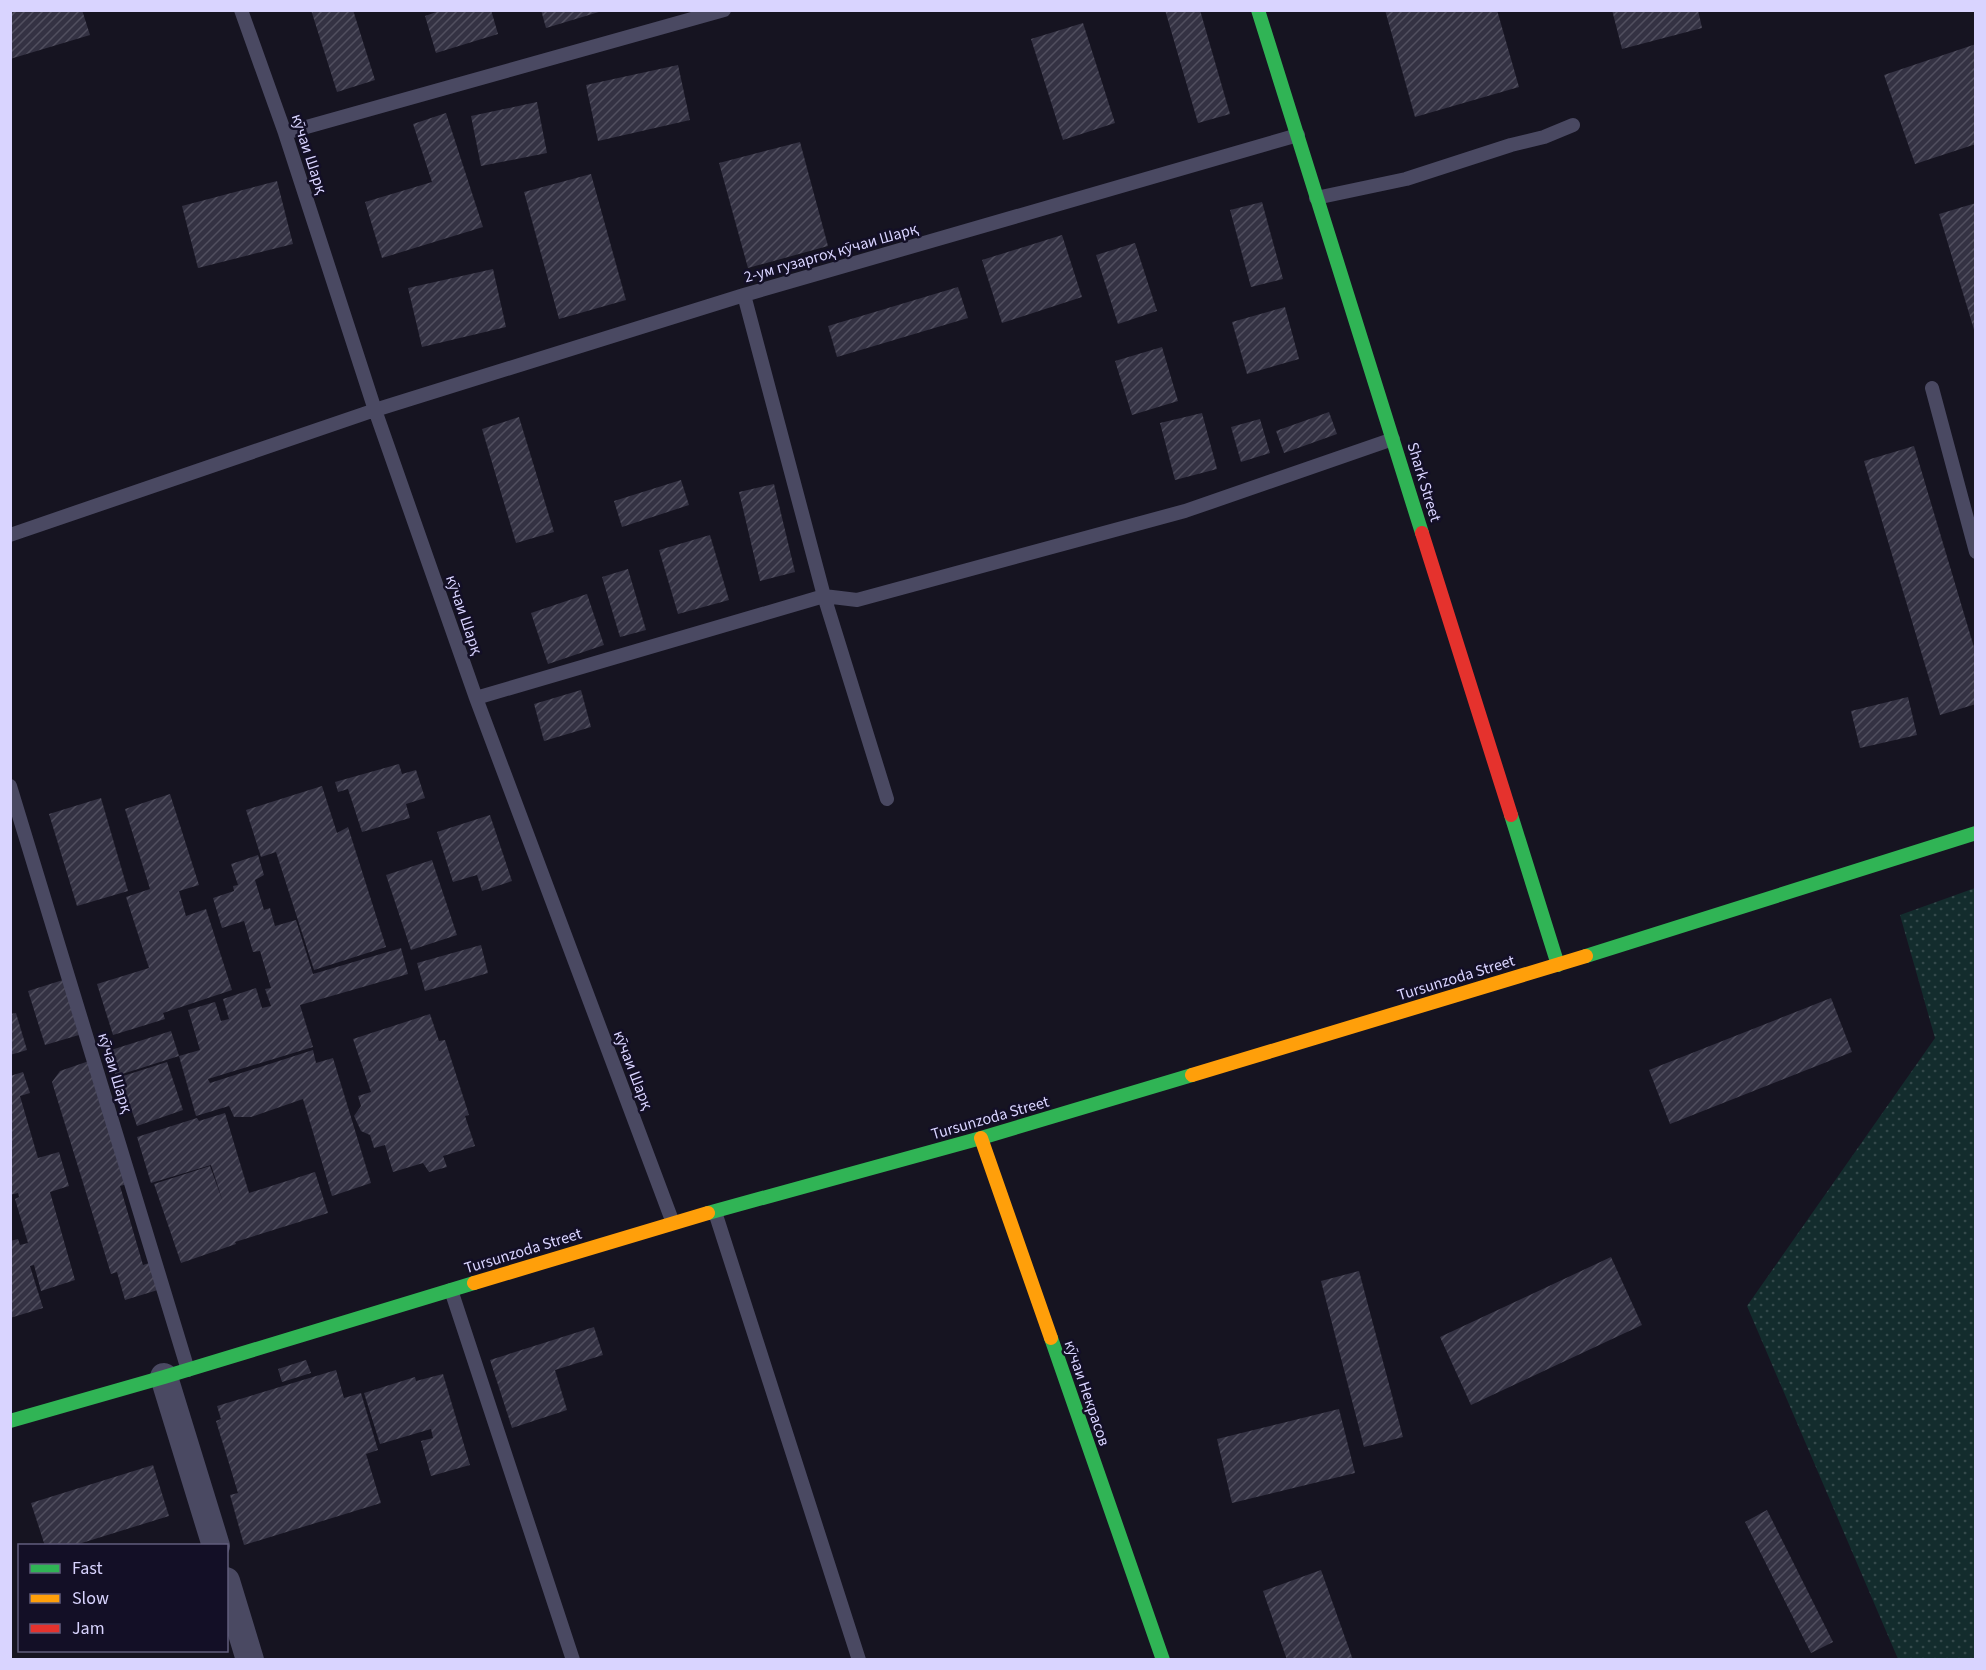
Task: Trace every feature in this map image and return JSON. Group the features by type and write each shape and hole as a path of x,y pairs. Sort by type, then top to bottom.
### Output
{"main road":[{"name":"Shark Street","path":"1258,10 1558,964"},
{"name":"Tursunzoda Street","path":"10,1421 176,1374 673,1223 981,1138 1558,964 1976,833"},
{"name":"кӯчаи Некрасов","path":"981,1138 1163,1659"}],"street":[{"path":"176,1374 216,1544"},
{"path":"228,1588 250,1659"}],"lane":[{"name":"кӯчаи Шарқ","path":"241,10 285,134 375,410 476,698 673,1223"},
{"path":"285,134 724,10"},
{"path":"1316,198 1406,179 1511,145 1544,137 1573,125"},
{"name":"2-ум гузаргоҳ кӯчаи Шарқ","path":"10,535 375,410 744,295 1298,135"},
{"path":"744,295 824,596 887,800"},
{"path":"1932,388 1976,552"},
{"path":"476,698 824,596 857,600 1174,514 1393,439"},
{"name":"кӯчаи Шарқ","path":"10,786 176,1374"},
{"path":"715,1212 859,1659"},
{"path":"451,1290 573,1659"}],"green space":[{"path":"1975,888 1975,1659 1898,1659 1747,1306 1935,1038 1900,915"}],"building":[{"path":"10,10 82,10 90,35 10,59"},
{"path":"311,10 353,10 375,80 337,92"},
{"path":"442,10 491,10 498,34 436,53 425,16"},
{"path":"541,10 602,10 602,11 546,28"},
{"path":"1165,10 1200,10 1230,114 1198,123"},
{"path":"1385,10 1497,10 1519,87 1415,117"},
{"path":"1612,10 1698,10 1702,28 1622,49"},
{"path":"1083,23 1115,123 1063,140 1031,39"},
{"path":"1976,44 1976,144 1915,164 1884,75"},
{"path":"678,65 690,120 598,141 586,85"},
{"path":"537,102 547,153 481,166 471,116"},
{"path":"446,113 483,227 382,258 365,202 432,182 413,124"},
{"path":"800,142 828,246 748,268 719,163"},
{"path":"591,174 626,300 559,319 524,192"},
{"path":"277,181 293,244 198,268 182,206"},
{"path":"1262,202 1283,279 1251,287 1230,210"},
{"path":"1976,203 1976,333 1975,333 1939,214"},
{"path":"1062,235 1082,297 1002,323 982,260"},
{"path":"1135,243 1157,311 1118,324 1096,255"},
{"path":"493,269 506,327 422,347 408,288"},
{"path":"958,287 968,318 837,357 828,326"},
{"path":"1285,307 1299,359 1247,374 1232,322"},
{"path":"1162,347 1178,401 1132,415 1115,361"},
{"path":"1329,412 1337,434 1284,453 1276,431"},
{"path":"1202,413 1217,469 1175,480 1160,423"},
{"path":"519,417 554,532 516,543 482,429"},
{"path":"1260,419 1270,453 1241,462 1231,427"},
{"path":"1914,446 1976,654 1976,704 1940,715 1864,461"},
{"path":"681,480 689,505 622,527 614,501"},
{"path":"774,484 795,572 760,581 739,492"},
{"path":"710,535 729,600 678,614 659,550"},
{"path":"628,569 646,630 620,637 602,577"},
{"path":"587,594 604,645 548,664 531,613"},
{"path":"581,690 591,727 544,741 534,704"},
{"path":"1908,697 1917,735 1860,748 1851,711"},
{"path":"399,764 402,774 416,770 425,798 406,804 410,818 362,832 348,789 338,792 335,782"},
{"path":"322,786 337,833 348,827 386,947 314,970 276,852 261,857 246,810"},
{"path":"170,794 199,885 179,891 186,916 206,909 232,990 163,1013 165,1019 113,1035 97,984 149,968 126,897 150,889 125,809"},
{"path":"101,798 128,891 77,906 49,814"},
{"path":"490,815 512,881 482,891 477,875 453,882 437,832"},
{"path":"258,855 264,875 255,880 264,910 270,908 275,926 296,920 313,974 401,948 408,974 300,1005 313,1047 208,1079 210,1083 313,1050 316,1063 333,1058 371,1183 332,1196 303,1099 251,1117 234,1117 229,1106 196,1116 179,1056 200,1050 188,1010 215,1002 221,1021 229,1019 223,999 256,988 262,1008 271,1006 265,989 271,988 260,951 253,952 244,921 222,928 213,898 234,891 233,886 238,885 231,864"},
{"path":"432,860 457,935 411,950 386,875"},
{"path":"481,945 488,973 425,991 417,963"},
{"path":"63,980 79,1035 45,1045 28,991"},
{"path":"1831,998 1852,1052 1670,1124 1649,1070"},
{"path":"16,1013 27,1050 10,1055 10,1014"},
{"path":"430,1014 439,1041 445,1040 469,1115 465,1116 475,1146 443,1156 447,1167 429,1172 423,1163 393,1172 385,1145 374,1148 370,1135 361,1131 354,1116 361,1106 358,1096 371,1092 353,1039"},
{"path":"171,1031 179,1056 116,1076 108,1051"},
{"path":"89,1061 127,1184 120,1186 143,1265 152,1262 161,1289 125,1300 117,1272 111,1274 52,1082 60,1071"},
{"path":"167,1062 183,1110 137,1126 120,1077"},
{"path":"23,1072 30,1093 20,1096 38,1158 59,1152 69,1186 50,1192 75,1280 41,1291 34,1265 30,1266 43,1308 10,1318 10,1241 18,1239 20,1245 28,1243 15,1199 19,1197 18,1193 10,1195 10,1076"},
{"path":"225,1113 249,1193 315,1172 328,1213 235,1242 236,1244 181,1263 154,1184 210,1166 223,1202 211,1165 151,1183 137,1137 197,1118 199,1121"},
{"path":"1611,1257 1642,1325 1471,1405 1440,1337"},
{"path":"1359,1271 1403,1437 1364,1447 1321,1281"},
{"path":"594,1327 603,1355 555,1370 567,1410 512,1428 490,1360"},
{"path":"306,1360 311,1373 282,1382 278,1369"},
{"path":"336,1370 344,1398 361,1393 378,1450 366,1454 381,1503 244,1545 230,1495 238,1493 216,1421 221,1419 217,1406"},
{"path":"443,1374 470,1465 431,1476 421,1441 433,1438 431,1429 380,1444 364,1393 415,1377 416,1381"},
{"path":"1339,1409 1355,1473 1232,1503 1217,1439"},
{"path":"153,1465 169,1516 78,1544 44,1544 31,1503"},
{"path":"1767,1510 1833,1642 1811,1653 1745,1522"},
{"path":"1321,1570 1353,1660 1287,1660 1263,1591"}],"traffic: fast":[{"path":"1258,10 1422,533"},
{"path":"1511,815 1558,965"},
{"path":"1586,956 1976,833"},
{"path":"708,1213 981,1138 1192,1075"},
{"path":"10,1421 474,1283"},
{"path":"1051,1338 1163,1660"}],"traffic: slow":[{"path":"1192,1075 1586,956"},
{"path":"981,1138 1051,1338"},
{"path":"474,1283 708,1213"}],"traffic: jam":[{"path":"1422,533 1511,815"}]}
